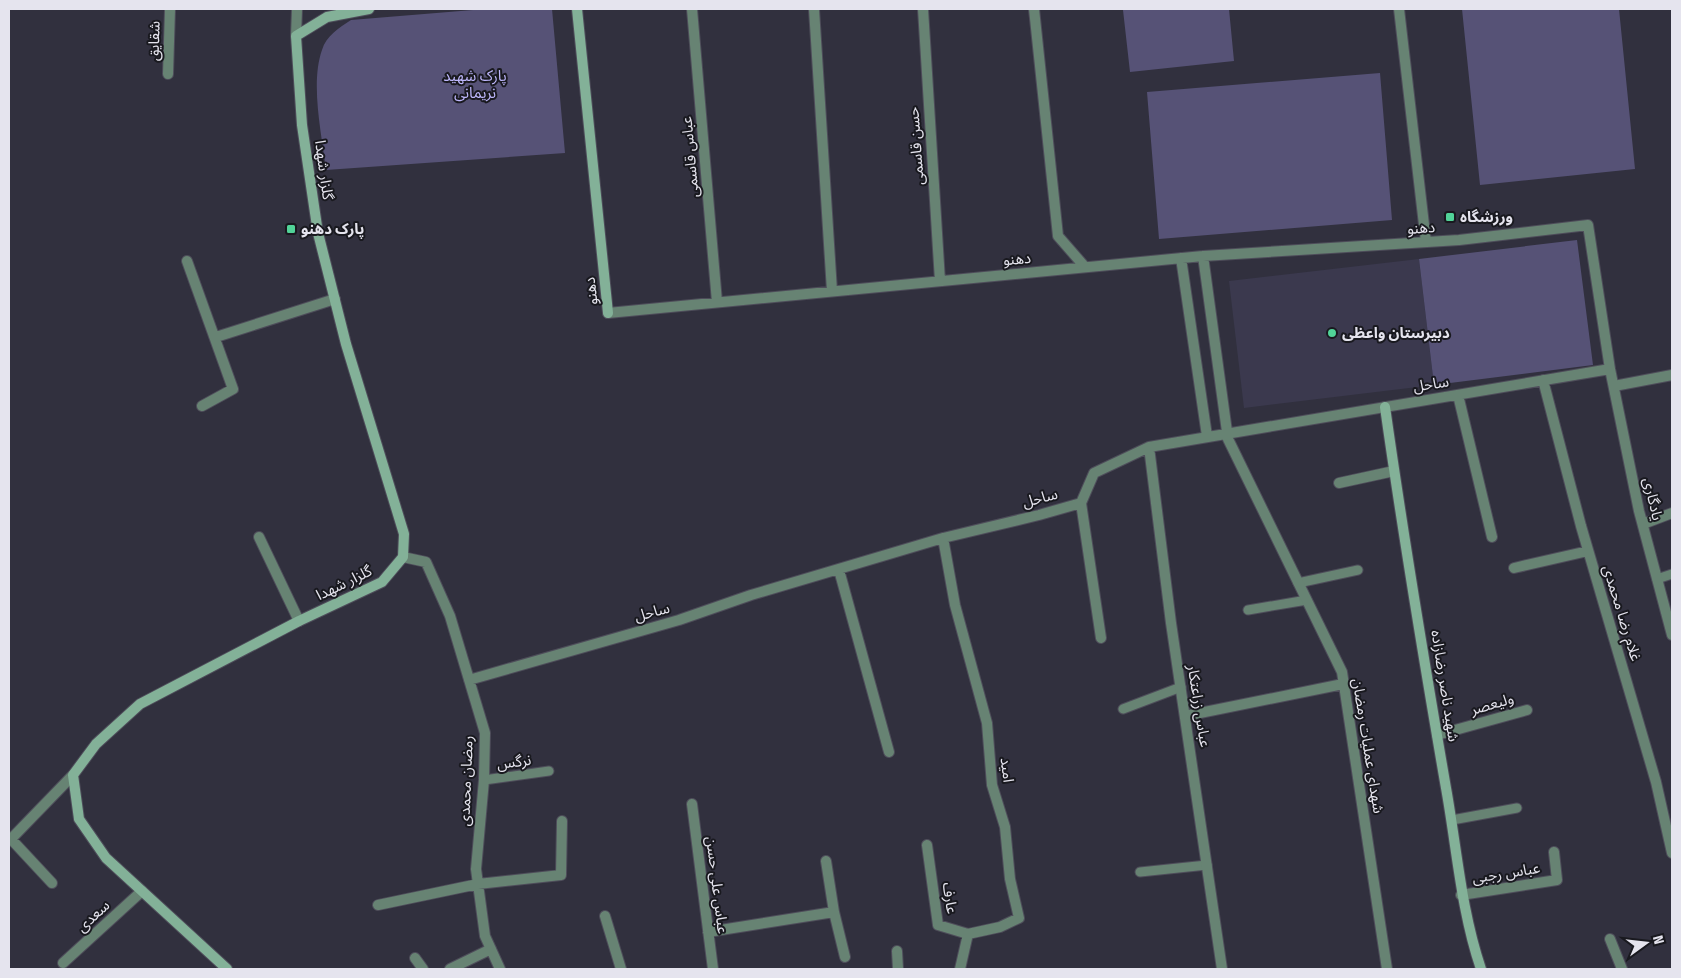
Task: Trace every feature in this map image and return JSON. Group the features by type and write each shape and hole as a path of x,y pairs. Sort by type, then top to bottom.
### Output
{"street":[{"name":"شقایق","path":"168,74 170,9"},
{"path":"296,36 297,9"},
{"path":"296,36 327,17 369,9"},
{"name":"دهنو","path":"577,9 608,313 1203,256 1426,242 1588,225 1610,369"},
{"name":"عباس قاسمی","path":"692,9 717,302"},
{"path":"814,9 832,291"},
{"name":"حسن قاسمی","path":"923,9 940,281"},
{"path":"1034,9 1058,236 1085,267"},
{"path":"1399,9 1426,242"},
{"name":"گلزار شهدا","path":"73,776 96,744 140,704 299,621 382,582 403,557 404,534 335,299 318,232 302,124 296,36"},
{"name":"شهدای عملیات رمضان","path":"1203,256 1227,432 1342,672 1387,969"},
{"path":"1181,258 1207,436"},
{"path":"187,261 216,337 233,389 202,406"},
{"path":"216,337 335,299"},
{"name":"ساحل","path":"469,680 679,620 751,595 943,538 1039,515 1081,502 1094,472 1149,447 1227,432 1610,369"},
{"name":"یادگاری","path":"1610,369 1642,524 1672,635"},
{"path":"1614,386 1672,375"},
{"name":"غلام رضا محمدی","path":"1543,380 1588,551 1656,782 1672,853"},
{"path":"1458,395 1492,536"},
{"name":"شهید ناصر رضازاده","path":"1385,407 1452,820 1462,895 1472,944 1481,969"},
{"name":"عباس زراعتکار","path":"1149,447 1185,716 1222,969"},
{"path":"1339,483 1394,471"},
{"path":"1081,502 1101,638"},
{"path":"1642,524 1672,513"},
{"path":"259,537 299,621"},
{"name":"امید","path":"943,538 955,605 987,723 992,785 1005,827 1010,879 1019,918 1000,927 968,934"},
{"path":"1514,568 1588,551"},
{"name":"رمضان محمدی","path":"403,557 426,562 450,616 485,733 484,780 476,869 485,936 500,969"},
{"path":"839,570 889,752"},
{"path":"1185,716 1343,684"},
{"name":"ولیعصر","path":"1437,735 1527,710"},
{"path":"52,883 12,839 73,776"},
{"path":"73,776 79,820 106,858 227,969"},
{"name":"عباس علی حسن","path":"692,804 713,969"},
{"path":"378,904 478,884 561,875 562,821"},
{"name":"عارف","path":"927,845 938,925 968,934"},
{"name":"عباس رجبی","path":"1462,895 1557,880 1554,852"},
{"path":"826,861 834,912 844,957"},
{"name":"سعدی","path":"63,963 142,891"},
{"path":"708,932 834,912"},
{"path":"605,916 621,969"},
{"path":"960,969 968,934"},
{"path":"1610,939 1622,969"},
{"path":"450,969 491,949"},
{"path":"897,951 898,969"},
{"path":"415,958 423,969"}],"lane":[{"path":"1298,583 1358,570"},
{"path":"1657,579 1672,574"},
{"path":"1248,610 1307,600"},
{"path":"1123,710 1181,687"},
{"name":"نرگس","path":"484,780 549,771"},
{"path":"1452,820 1517,808"},
{"path":"1140,872 1207,864"}],"shaded area":[{"name":"دبیرستان واعظی","path":"1419,259 1434,385 1244,408 1229,281"}],"green space":[{"name":"پارک شهید نریمانی","path":"485,9 552,9 565,153 326,170 318,110 317,78 322,50 330,36 351,20"},
{"path":"1229,9 1234,61 1130,72 1123,10"},
{"path":"1462,9 1619,9 1635,169 1480,185"},
{"path":"1380,73 1392,220 1159,239 1147,92"},
{"path":"1577,240 1593,365 1434,385 1419,259"}],"place":[{"name":"ورزشگاه","path":"1450,217"},
{"name":"پارک دهنو","path":"291,229"},
{"name":"دبیرستان واعظی","path":"1332,333"}]}
